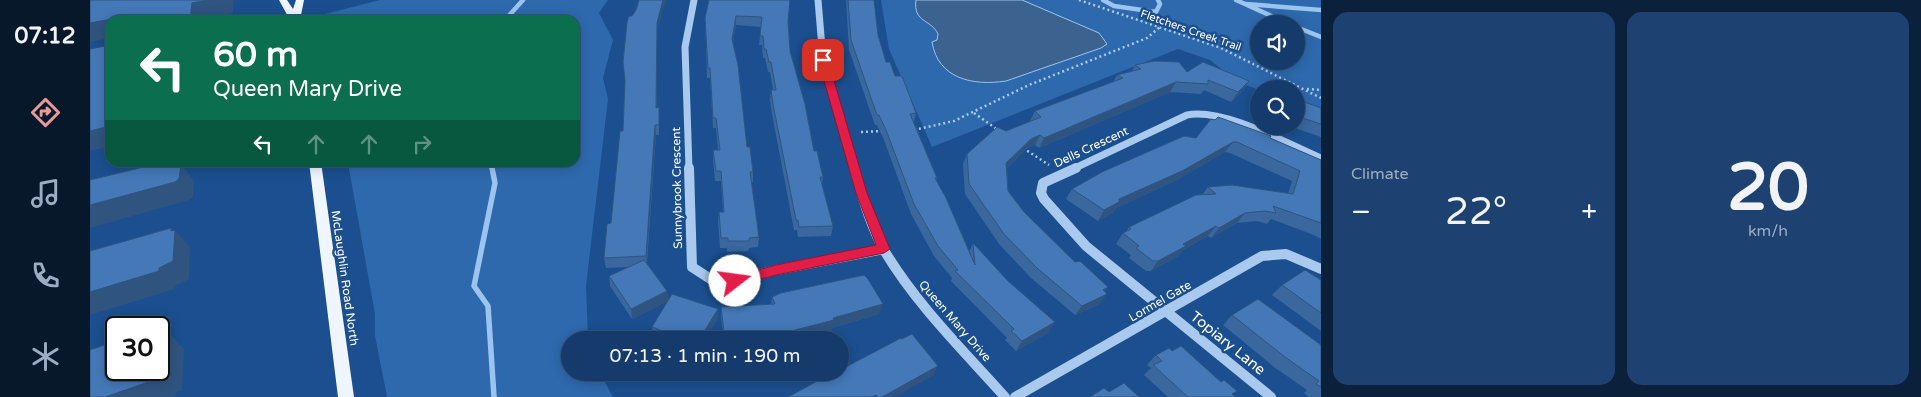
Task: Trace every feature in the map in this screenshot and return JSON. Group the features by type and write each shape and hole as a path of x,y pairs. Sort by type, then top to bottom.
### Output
{"main road":[{"path":"283,0 292,15"},
{"path":"296,15 300,0"},
{"name":"McLaughlin Road North","path":"316,167 346,397"}],"street":[{"name":"Sunnybrook Crescent","path":"694,0 685,47 692,267 700,274 712,280 735,281 776,270 884,249"},
{"name":"Queen Mary Drive","path":"818,0 823,60 861,193 884,249 926,310 1005,397"},
{"name":"Dells Crescent","path":"1167,312 1086,246 1068,228 1044,200 1041,193 1043,183 1187,116 1198,113 1221,116 1321,158"},
{"name":"Lormel Gate","path":"1015,397 1167,312 1262,256 1286,254 1321,269"},
{"name":"Topiary Lane","path":"1167,312 1271,397"}],"path":[{"name":"Fletchers Creek Trail","path":"1079,0 1103,11 1160,27 1256,63 1288,80"},
{"path":"905,130 942,126 961,120 1011,92 1147,38 1160,27"},
{"name":"Fletchers Creek Trail","path":"1305,89 1321,98"},
{"path":"1305,89 1321,90"},
{"path":"974,113 1004,134"},
{"path":"861,132 887,131"},
{"path":"1019,144 1048,165"}],"shaded area":[{"path":"380,0 608,0 599,13 613,40 603,78 608,99 586,286 588,331 561,331 561,381 604,381 613,397 387,397 375,336 375,314 349,167 580,167 580,15 321,15"},
{"path":"881,0 1321,0 1321,115 1305,109 1305,80 1250,80 1250,87 1238,82 1210,60 1178,49 932,147 889,49"},
{"path":"916,0 1022,0 1099,33 1107,44 1101,48 1006,81 970,81 949,72 941,64 932,42 937,40 938,34 917,13"}],"building":[{"path":"90,0 209,0 192,3 191,15 105,15 105,20 90,23"},
{"path":"639,0 663,0 657,23 656,108 659,107 659,125 655,125 646,256 604,258 607,224 611,223 620,131 623,131 625,80 623,62 627,22 629,16 632,16 636,10"},
{"path":"709,0 790,0 788,22 790,51 805,104 814,151 817,151 823,177 820,177 833,226 799,227 773,104 771,90 776,90 771,62 769,62 766,49 764,49 763,36 760,36 762,17 736,16 732,39 738,65 747,147 750,147 753,172 750,172 759,237 749,238 749,241 728,241 728,238 721,238 719,212 724,212 721,171 716,171 713,150 720,150 716,118 713,118 705,18"},
{"path":"848,0 874,0 878,35 886,62 890,62 895,76 902,76 916,113 910,114 937,178 935,178 946,198 975,265 973,243 1008,281 1055,322 1022,341 1011,331 1014,329 955,271 958,270 938,246 914,204 886,130 879,115 877,115 851,40"},
{"path":"105,46 105,127 90,131 90,49"},
{"path":"1154,61 1179,62 1187,72 1203,62 1249,81 1238,92 1208,80 1208,84 1176,82 1044,138 1040,135 1031,139 1006,163 1008,191 1024,212 1075,262 1080,261 1108,287 1103,290 1107,294 1082,306 1037,268 1004,234 969,184 967,154 997,127 1006,131 1041,117 1035,111 1123,78 1117,75 1141,69 1135,65"},
{"path":"1305,102 1321,108 1321,124 1305,119"},
{"path":"1218,117 1250,128 1250,135 1271,136 1270,138 1321,160 1321,223 1273,206 1276,213 1265,211 1245,213 1219,228 1216,226 1183,244 1186,246 1158,261 1153,261 1136,248 1139,246 1123,233 1131,229 1129,227 1196,195 1216,194 1208,187 1232,185 1293,194 1300,171 1237,142 1233,142 1182,171 1119,199 1119,202 1104,210 1072,189 1102,172 1184,136 1196,138 1211,119 1215,120"},
{"path":"143,167 180,167 179,179 175,182 90,205 90,180"},
{"path":"171,228 171,231 175,230 173,261 159,268 159,271 90,292 90,251"},
{"path":"644,260 667,291 631,309 609,276"},
{"path":"1305,270 1321,280 1321,313 1282,285"},
{"path":"864,275 883,304 833,318 834,320 791,331 724,331 721,307 775,304 772,297 781,293"},
{"path":"672,294 718,309 705,331 662,331 652,327"},
{"path":"1258,299 1321,345 1321,387 1316,384 1319,381 1232,315"},
{"path":"912,334 938,366 882,397 877,397 876,395 871,397 788,397 817,381 849,381 849,365"},
{"path":"105,345 105,381 151,381 105,397 90,397 90,350"},
{"path":"1181,346 1221,382 1224,380 1237,391 1232,394 1235,397 1188,397 1153,365 1162,361 1156,355 1169,348 1172,351"},
{"path":"1124,383 1139,397 1090,397 1104,388 1109,392"}],"waterway":[{"path":"510,15 523,0"},
{"path":"1103,0 1114,6 1156,12 1160,4 1158,0"},
{"path":"1236,0 1269,15"},
{"path":"1246,4 1321,10"},
{"path":"1305,31 1321,37"},
{"path":"492,168 495,183 474,286 488,306 494,397"}],"route":[{"path":"735,281 776,270 884,249 874,229 861,193 823,60"}]}
